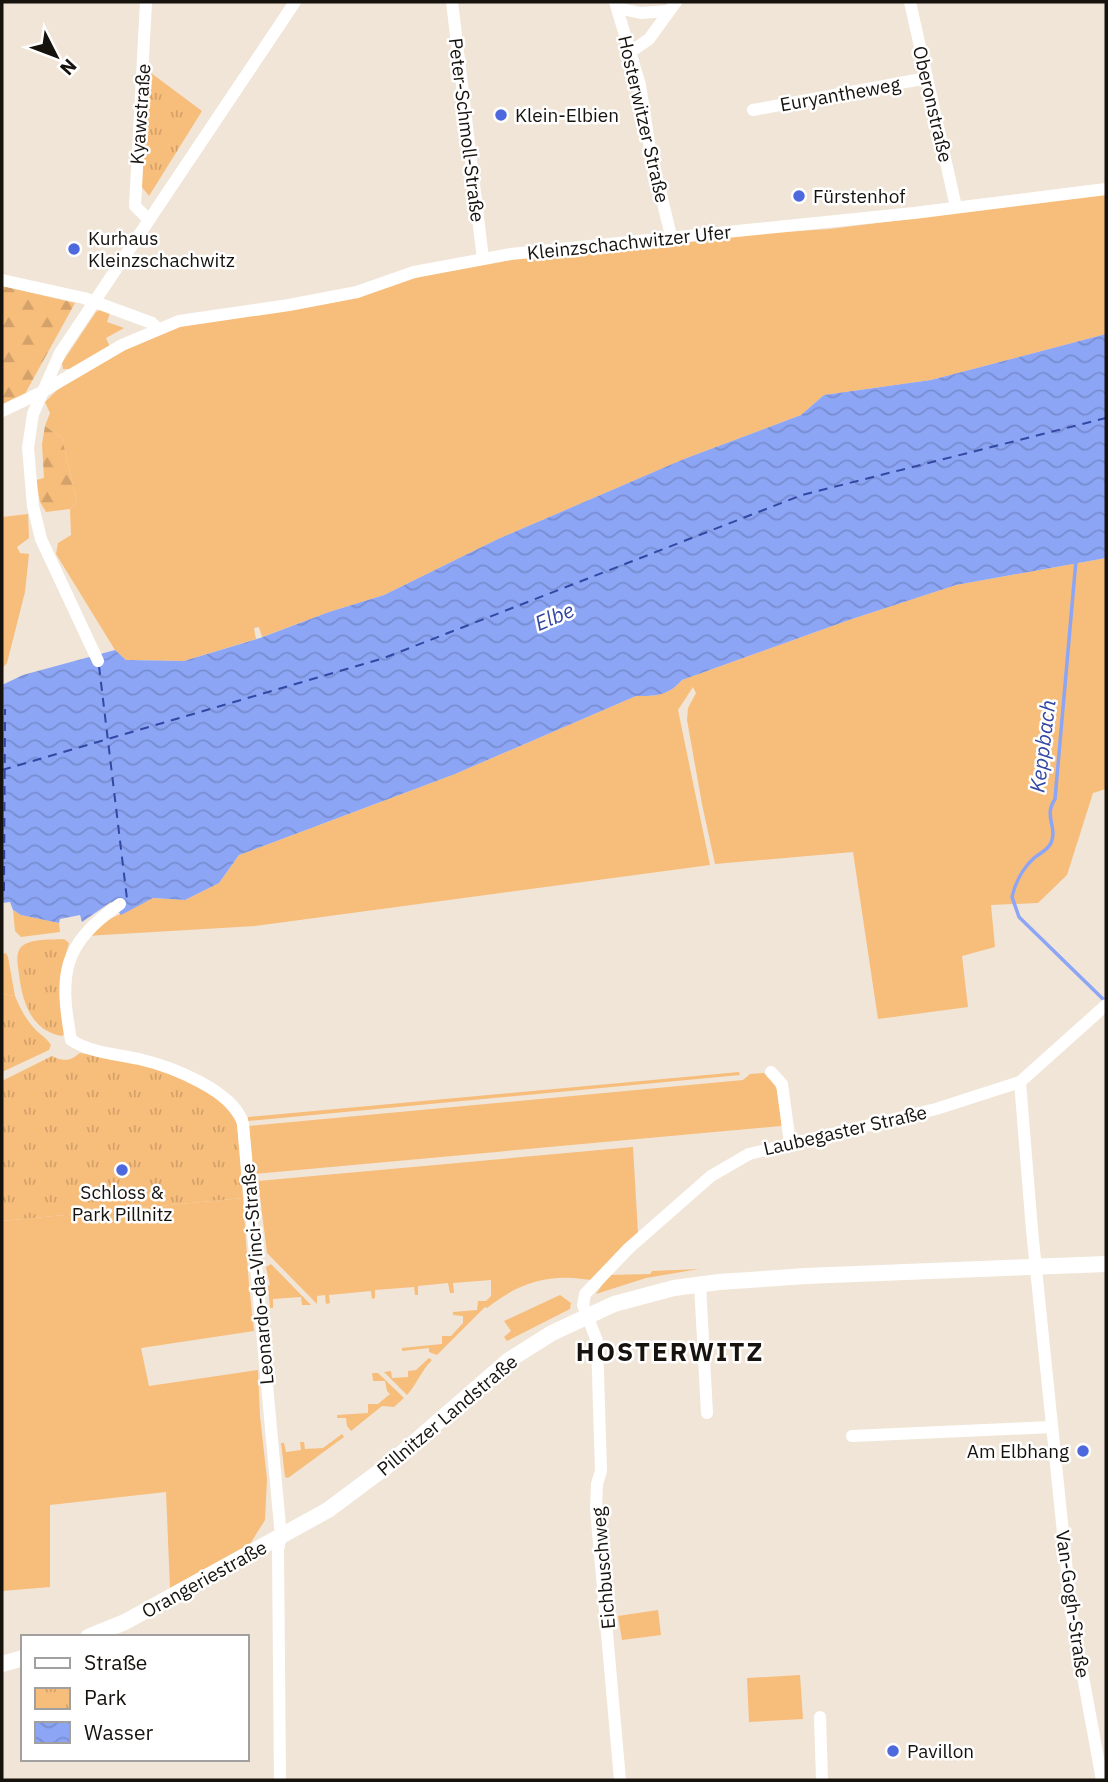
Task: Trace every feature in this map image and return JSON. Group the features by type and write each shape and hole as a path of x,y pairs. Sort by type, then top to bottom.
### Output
{"main road":[{"name":"Pillnitzer Landstraße","path":"281,1536 328,1510 387,1466 509,1360 552,1333 634,1297 674,1288 806,1276 1106,1264"},
{"name":"Orangeriestraße","path":"93,1635 125,1622 281,1536"},
{"path":"2,1664 21,1659"}],"street":[{"name":"Kyawstraße","path":"146,2 135,206 149,220"},
{"path":"98,661 41,539 33,506 28,447 33,414 60,353 295,2"},
{"name":"Peter-Schmoll-Straße","path":"452,2 483,259"},
{"name":"Oberonstraße","path":"910,2 956,207"},
{"path":"616,5 641,13 672,6"},
{"name":"Hosterwitzer Straße","path":"616,5 640,85 650,149 671,236"},
{"path":"629,53 649,39 672,6"},
{"name":"Euryantheweg","path":"754,110 927,78"},
{"name":"Kleinzschachwitzer Ufer","path":"2,411 157,328 179,321 357,292 414,272 483,259 671,236 803,225 1106,189"},
{"path":"2,280 93,302 152,323 157,328"},
{"name":"Leonardo-da-Vinci-Straße","path":"120,904 97,920 81,936 72,952 65,1007 71,1040 82,1048 142,1060 196,1080 221,1095 241,1114 281,1536 278,1549 280,1780"},
{"name":"Laubegaster Straße","path":"586,1316 583,1305 585,1294 629,1248 711,1176 748,1154 936,1109 1020,1082 1105,1007"},
{"path":"771,1072 782,1084 790,1143"},
{"name":"Van-Gogh-Straße","path":"1020,1082 1071,1611 1102,1780"},
{"path":"700,1285 707,1413"},
{"name":"Eichbuschweg","path":"586,1316 597,1341 601,1471 597,1484 596,1509 620,1780"},
{"path":"852,1436 1052,1427"},
{"path":"820,1717 822,1780"}],"green space":[{"path":"151,73 202,111 149,196 141,186"},
{"path":"1106,194 1106,334 931,380 824,395 801,415 684,459 498,539 384,595 262,637 259,627 254,628 256,639 184,661 126,660 115,650 56,554 58,543 71,535 70,509 77,502 62,438 45,426 50,413 45,402 58,389 124,348 165,330 416,275 500,260 674,239 678,244 694,238 830,229"},
{"path":"2,286 75,303 23,402 2,413"},
{"path":"101,309 110,313 107,322 124,328 106,338 110,347 70,369 63,369 62,363 96,312"},
{"path":"45,426 62,438 77,502 70,509 46,512 40,502 36,480 44,478 42,444"},
{"path":"28,514 29,538 17,547 20,553 29,554 25,592 7,663 2,668 2,517"},
{"path":"1106,558 1106,789 1093,793 1067,875 1038,903 991,905 995,947 962,956 968,1007 878,1019 853,852 715,864 687,720 688,708 696,693 693,687 678,710 710,865 255,926 86,936 110,919 153,898 185,900 219,883 239,855 455,774 636,696 661,694 682,680 956,585"},
{"path":"13,910 21,915 59,923 60,932 21,937 15,931"},
{"path":"64,939 69,943 61,988 62,1036 43,1028 30,1013 20,984 17,960 19,950 25,944"},
{"path":"6,953 15,996 2,994 2,954"},
{"path":"2,994 15,996 28,1020 51,1045 49,1050 2,1072"},
{"name":"Schloss & Park Pillnitz","path":"80,1053 145,1065 167,1072 208,1092 224,1106 237,1123 243,1198 2,1221 2,1081 52,1056 67,1060"},
{"path":"739,1072 740,1075 248,1121 248,1117"},
{"path":"764,1073 774,1084 780,1097 783,1111 781,1126 253,1174 249,1126 743,1080 750,1074"},
{"path":"633,1147 638,1233 592,1280 555,1278 531,1283 508,1293 485,1307 437,1355 429,1352 429,1348 402,1351 402,1348 442,1344 442,1336 451,1336 463,1323 463,1316 453,1315 453,1312 477,1310 478,1301 486,1301 491,1296 491,1280 453,1283 454,1293 450,1293 448,1283 418,1286 418,1295 415,1295 414,1287 375,1290 375,1298 372,1299 371,1291 329,1295 330,1303 326,1304 325,1295 317,1296 317,1304 267,1253 258,1181"},
{"path":"243,1198 254,1331 141,1348 149,1386 258,1370 267,1479 265,1520 250,1544 170,1588 166,1492 50,1505 50,1587 2,1591 2,1221"},
{"path":"271,1264 311,1305 302,1305 301,1297 273,1299 273,1308 270,1308 270,1285 266,1267"},
{"path":"699,1269 646,1278 596,1294 609,1275"},
{"path":"560,1295 571,1303 570,1309 507,1341 504,1337 511,1331 504,1321"},
{"path":"429,1358 432,1360 407,1395 384,1372 391,1371 392,1378 408,1377 408,1371 416,1370"},
{"path":"372,1373 378,1373 404,1398 394,1407 382,1406 351,1431 346,1418 337,1418 337,1415 368,1413 368,1404 378,1404 390,1394 385,1381 373,1381"},
{"path":"342,1434 344,1437 288,1478 285,1477 281,1443 284,1443 286,1452 301,1450 300,1442 304,1442 305,1449 323,1448"},
{"path":"658,1610 661,1635 622,1640 618,1616"},
{"path":"800,1675 803,1719 749,1722 747,1678"}],"water":[{"name":"Elbe","path":"1106,334 1106,558 956,585 682,680 661,694 636,696 455,774 239,855 219,883 185,900 153,898 121,915 111,902 82,922 80,915 60,919 59,923 21,915 13,910 10,902 2,903 2,685 23,675 115,650 126,660 184,661 260,638 384,595 498,539 684,459 801,415 824,395 931,380"}],"waterway":[{"name":"Keppbach","path":"1076,560 1055,799 1050,811 1053,837 1048,848 1034,858 1023,871 1012,897 1019,917 1105,1001"}],"ferry route":[{"path":"2,770 384,658 802,495 1106,418"},
{"path":"99,666 127,899 123,901"},
{"path":"4,891 5,709"}],"place":[{"name":"Klein-Elbien","path":"501,115"},
{"name":"Fürstenhof","path":"799,196"},
{"name":"Kurhaus Kleinzschachwitz","path":"74,249"},
{"name":"Schloss & Park Pillnitz","path":"122,1170"},
{"name":"Am Elbhang","path":"1083,1451"},
{"name":"Pavillon","path":"893,1751"}],"district":[{"name":"HOSTERWITZ","path":"670,1351"}]}
